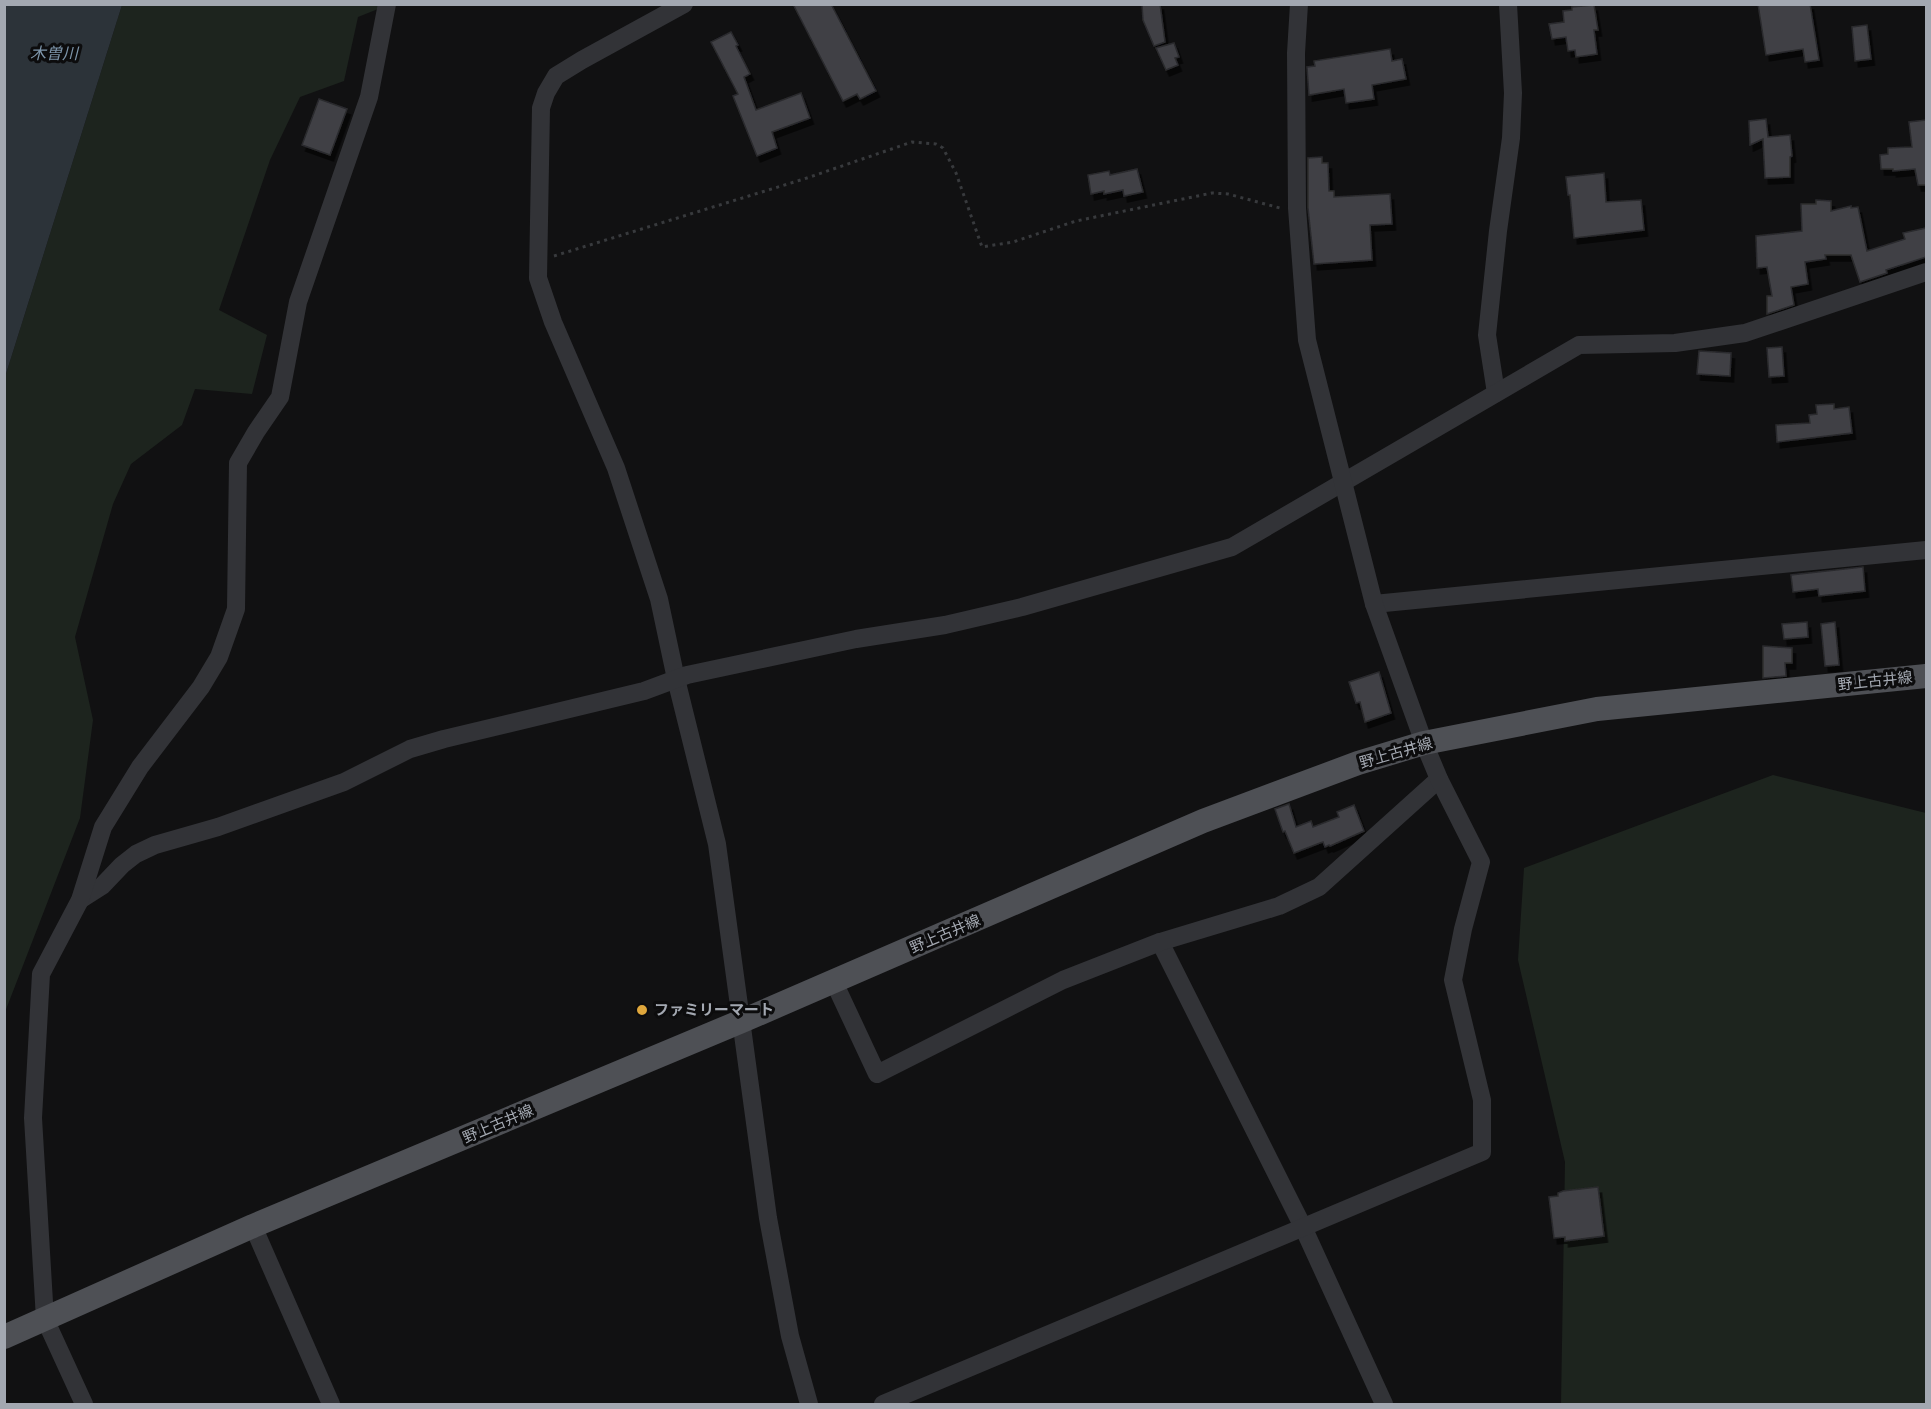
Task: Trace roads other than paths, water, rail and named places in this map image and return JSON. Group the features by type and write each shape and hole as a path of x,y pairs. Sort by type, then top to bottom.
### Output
{"main road":[{"name":"野上古井線","path":"4,1336 253,1226 834,982 1203,821 1358,763 1424,743 1597,709 1926,676"}],"street":[{"path":"84,1404 45,1319 33,1118 41,974 80,900 103,827 140,767 201,687 219,657 236,609 238,463 280,397 298,302 369,97 387,4"},
{"path":"684,4 556,76 546,93 541,108 538,278 553,322 616,468 659,599 676,679 717,844 768,1218 790,1336 809,1404"},
{"path":"883,1404 1482,1152 1482,1100 1453,980 1463,929 1481,862 1439,779 1424,743 1374,604 1307,340 1297,208 1296,53 1299,4"},
{"path":"1496,393 1487,335 1511,138 1513,93 1508,4"},
{"path":"80,900 102,886 136,854 155,845 218,827 344,782 410,749 644,691 698,673 856,639 945,625 1022,607 1232,547 1579,345 1675,343 1745,333 1926,272"},
{"path":"1374,604 1926,550"},
{"path":"834,982 877,1074 1063,980 1160,942 1280,906 1318,887 1439,779"},
{"path":"1160,942 1303,1227 1384,1404"},
{"path":"253,1226 331,1404"}],"water":[{"name":"木曽川","path":"4,5 122,5 5,377"}],"place":[{"name":"ファミリーマート","path":"642,1010"}]}
